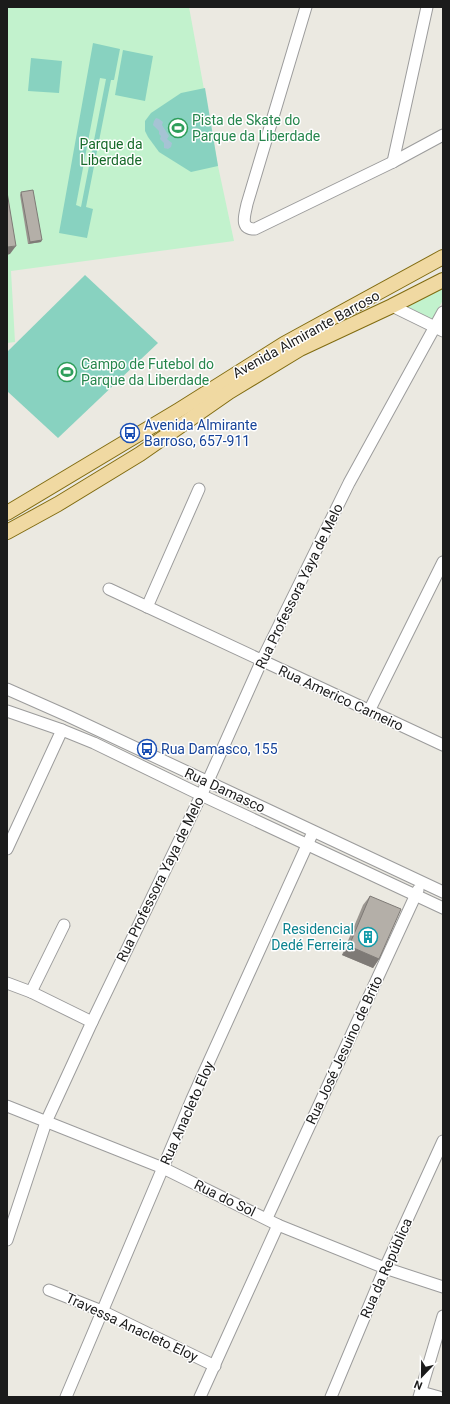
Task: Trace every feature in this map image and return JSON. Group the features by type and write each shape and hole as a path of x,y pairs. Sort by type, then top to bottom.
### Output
{"main road":[{"name":"Avenida Almirante Barroso","path":"7,514 284,344 443,257"},
{"name":"Avenida Almirante Barroso","path":"7,532 58,504 140,454 229,392 300,349 392,306 443,280"}],"street":[{"path":"306,7 248,204 245,215 245,226 249,229 255,228 393,162 443,135"},
{"path":"393,162 427,7"},
{"path":"392,306 439,329"},
{"name":"Rua Professora Yaya de Melo","path":"7,1240 46,1122 92,1022 208,781 262,660 349,483 439,329 443,312"},
{"path":"147,607 199,489"},
{"path":"369,710 443,562"},
{"name":"Rua Americo Carneiro","path":"110,589 443,746"},
{"name":"Rua Damasco","path":"7,689 75,719 443,892"},
{"name":"Rua Damasco","path":"7,711 94,743 443,908"},
{"path":"7,849 62,730"},
{"name":"Rua Anacleto Eloy","path":"66,1397 192,1099 313,832"},
{"name":"Rua José Jesuino de Brito","path":"268,1218 421,882"},
{"path":"31,992 64,925"},
{"path":"7,983 31,992 92,1022"},
{"name":"Rua do Sol","path":"7,1106 163,1168 268,1218 278,1225 385,1268 443,1287"},
{"name":"Rua da República","path":"331,1397 385,1268 443,1141"},
{"path":"200,1397 278,1225"},
{"name":"Travessa Anacleto Eloy","path":"49,1290 102,1311 215,1366"},
{"path":"439,1397 420,1394 443,1316"}],"green space":[{"name":"Parque da Liberdade","path":"7,7 189,7 218,166 234,241 11,271 15,342 7,343"},
{"path":"443,286 443,300 432,320 402,305"}],"shaded area":[{"path":"93,43 120,49 114,80 111,80 86,207 93,209 87,238 59,233","holes":["100,78 106,79 81,207 76,205"]},
{"path":"123,50 153,56 145,101 115,95"},
{"path":"31,58 62,61 59,93 28,91"},
{"name":"Pista de Skate do Parque da Liberdade","path":"205,88 218,166 191,172 159,152 145,131 145,121 151,113 181,93"},
{"path":"156,118 163,122 162,125 169,136 167,139 172,143 171,147 168,149 164,148 164,143 160,139 161,136 159,131 153,125"},
{"name":"Campo de Futebol do Parque da Liberdade","path":"85,275 158,343 58,438 7,391 7,352"}],"building":[{"path":"33,190 42,240 30,242 21,192"},
{"path":"7,192 16,246 7,247"},
{"name":"Residencial Dedé Ferreira","path":"370,896 401,909 379,959 349,946"}],"place":[{"name":"Pista de Skate do Parque da Liberdade","path":"178,128"},
{"name":"Campo de Futebol do Parque da Liberdade","path":"67,372"},
{"name":"Avenida Almirante Barroso, 657-911","path":"130,433"},
{"name":"Rua Damasco, 155","path":"147,749"},
{"name":"Residencial Dedé Ferreira","path":"368,937"}]}
